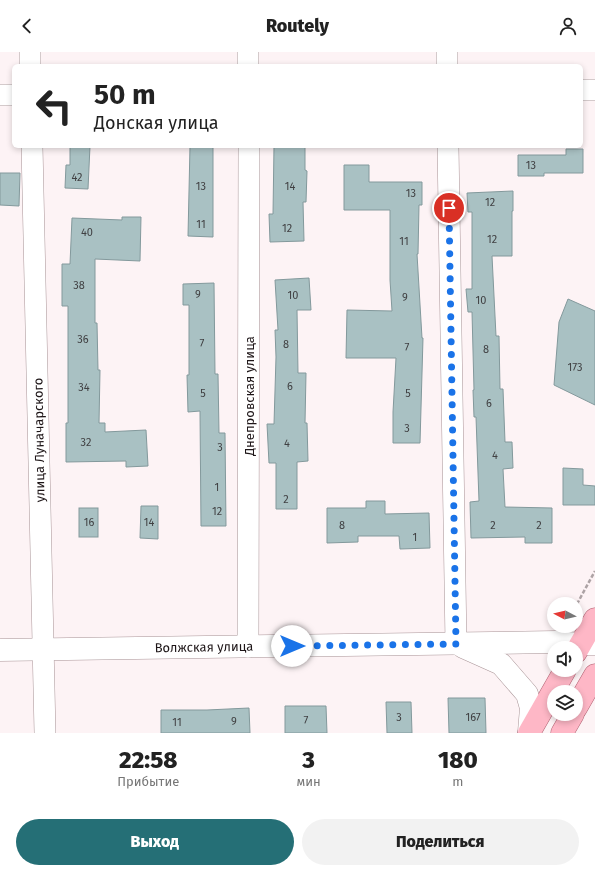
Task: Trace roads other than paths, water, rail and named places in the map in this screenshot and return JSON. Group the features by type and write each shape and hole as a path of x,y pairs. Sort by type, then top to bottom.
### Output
{"main road":[{"path":"584,647 595,619"},
{"path":"583,696 595,675"},
{"path":"529,733 561,677"},
{"path":"562,733 569,721"}],"street":[{"path":"30,52 30,64"},
{"path":"248,52 248,64"},
{"path":"447,52 447,64"},
{"path":"583,90 595,90"},
{"path":"0,95 12,95"},
{"name":"улица Луначарского","path":"32,148 46,733"},
{"name":"Днепровская улица","path":"248,647 249,148"},
{"path":"448,148 456,644"},
{"name":"Волжская улица","path":"0,650 556,642 584,647"},
{"name":"Волжская улица","path":"456,644 501,664 527,694 531,708 529,733"}]}
